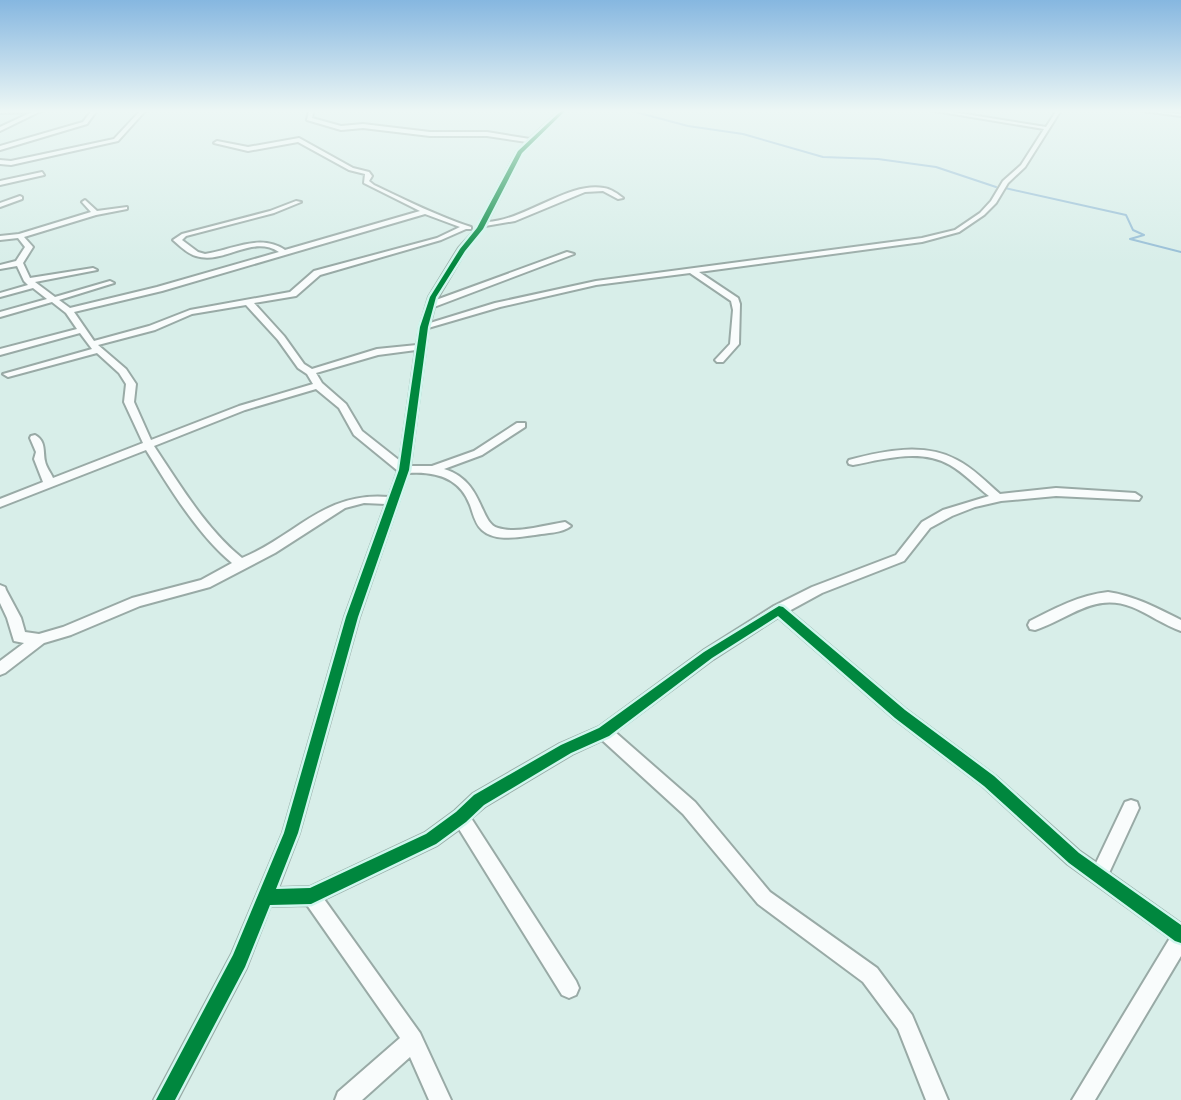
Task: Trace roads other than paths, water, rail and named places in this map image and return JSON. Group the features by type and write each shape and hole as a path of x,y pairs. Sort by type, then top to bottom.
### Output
{"street":[{"path":"0,162 19,161"},
{"path":"337,161 351,169 367,173 369,176 366,182 372,186 443,220 476,227"},
{"path":"165,1100 239,961 291,833 338,663 404,470 424,327 437,288 515,161"},
{"path":"424,327 550,292 691,270 922,240 957,231 972,223 994,202 1005,182 1026,161"},
{"path":"0,183 42,174"},
{"path":"8,374 152,328 190,312 293,294 317,272 476,227 504,223 556,201 598,189 620,198"},
{"path":"0,205 20,198"},
{"path":"85,202 95,213"},
{"path":"285,253 275,244 264,243 205,256 196,254 177,240 184,235 272,212 298,202"},
{"path":"0,238 20,236 95,213 125,208"},
{"path":"69,311 136,296 428,211"},
{"path":"0,267 19,263 29,247 20,236"},
{"path":"431,305 570,254"},
{"path":"19,263 30,284 69,311 95,347 123,371 131,384 129,402 149,446 192,509 224,550 241,564"},
{"path":"691,270 735,300 738,309 735,324 738,338 733,349 720,360"},
{"path":"0,295 30,284 93,271"},
{"path":"0,315 110,283"},
{"path":"248,303 281,338 318,385 343,406 358,433 404,470 436,468 478,453 521,425"},
{"path":"0,352 82,330"},
{"path":"310,372 377,352 421,347"},
{"path":"0,503 254,404 318,385"},
{"path":"35,438 41,452 38,459 50,484"},
{"path":"853,462 913,454 943,457 956,463 998,498"},
{"path":"436,468 466,487 490,531 505,533 565,526"},
{"path":"267,897 311,896 431,839 479,800 566,749 604,732 708,655 779,610 817,590 900,558 910,549 918,532 929,523 998,498 1054,490 1135,496"},
{"path":"0,669 39,639 137,602 205,584 241,564 258,558 339,507 367,499 392,501"},
{"path":"0,590 14,618 19,637 39,639"},
{"path":"1035,625 1068,608 1104,595 1131,600 1181,626"},
{"path":"779,610 900,714 989,781 1098,877 1181,936 1083,1100"},
{"path":"604,732 689,808 764,898 870,975 905,1022 937,1100"},
{"path":"1098,877 1131,808"},
{"path":"461,817 569,988"},
{"path":"311,896 413,1040 440,1100"},
{"path":"346,1100 413,1040"}],"waterway":[{"path":"895,161 936,167 996,187"},
{"path":"1005,188 1126,215 1133,230 1144,235 1130,239 1181,252"}]}
